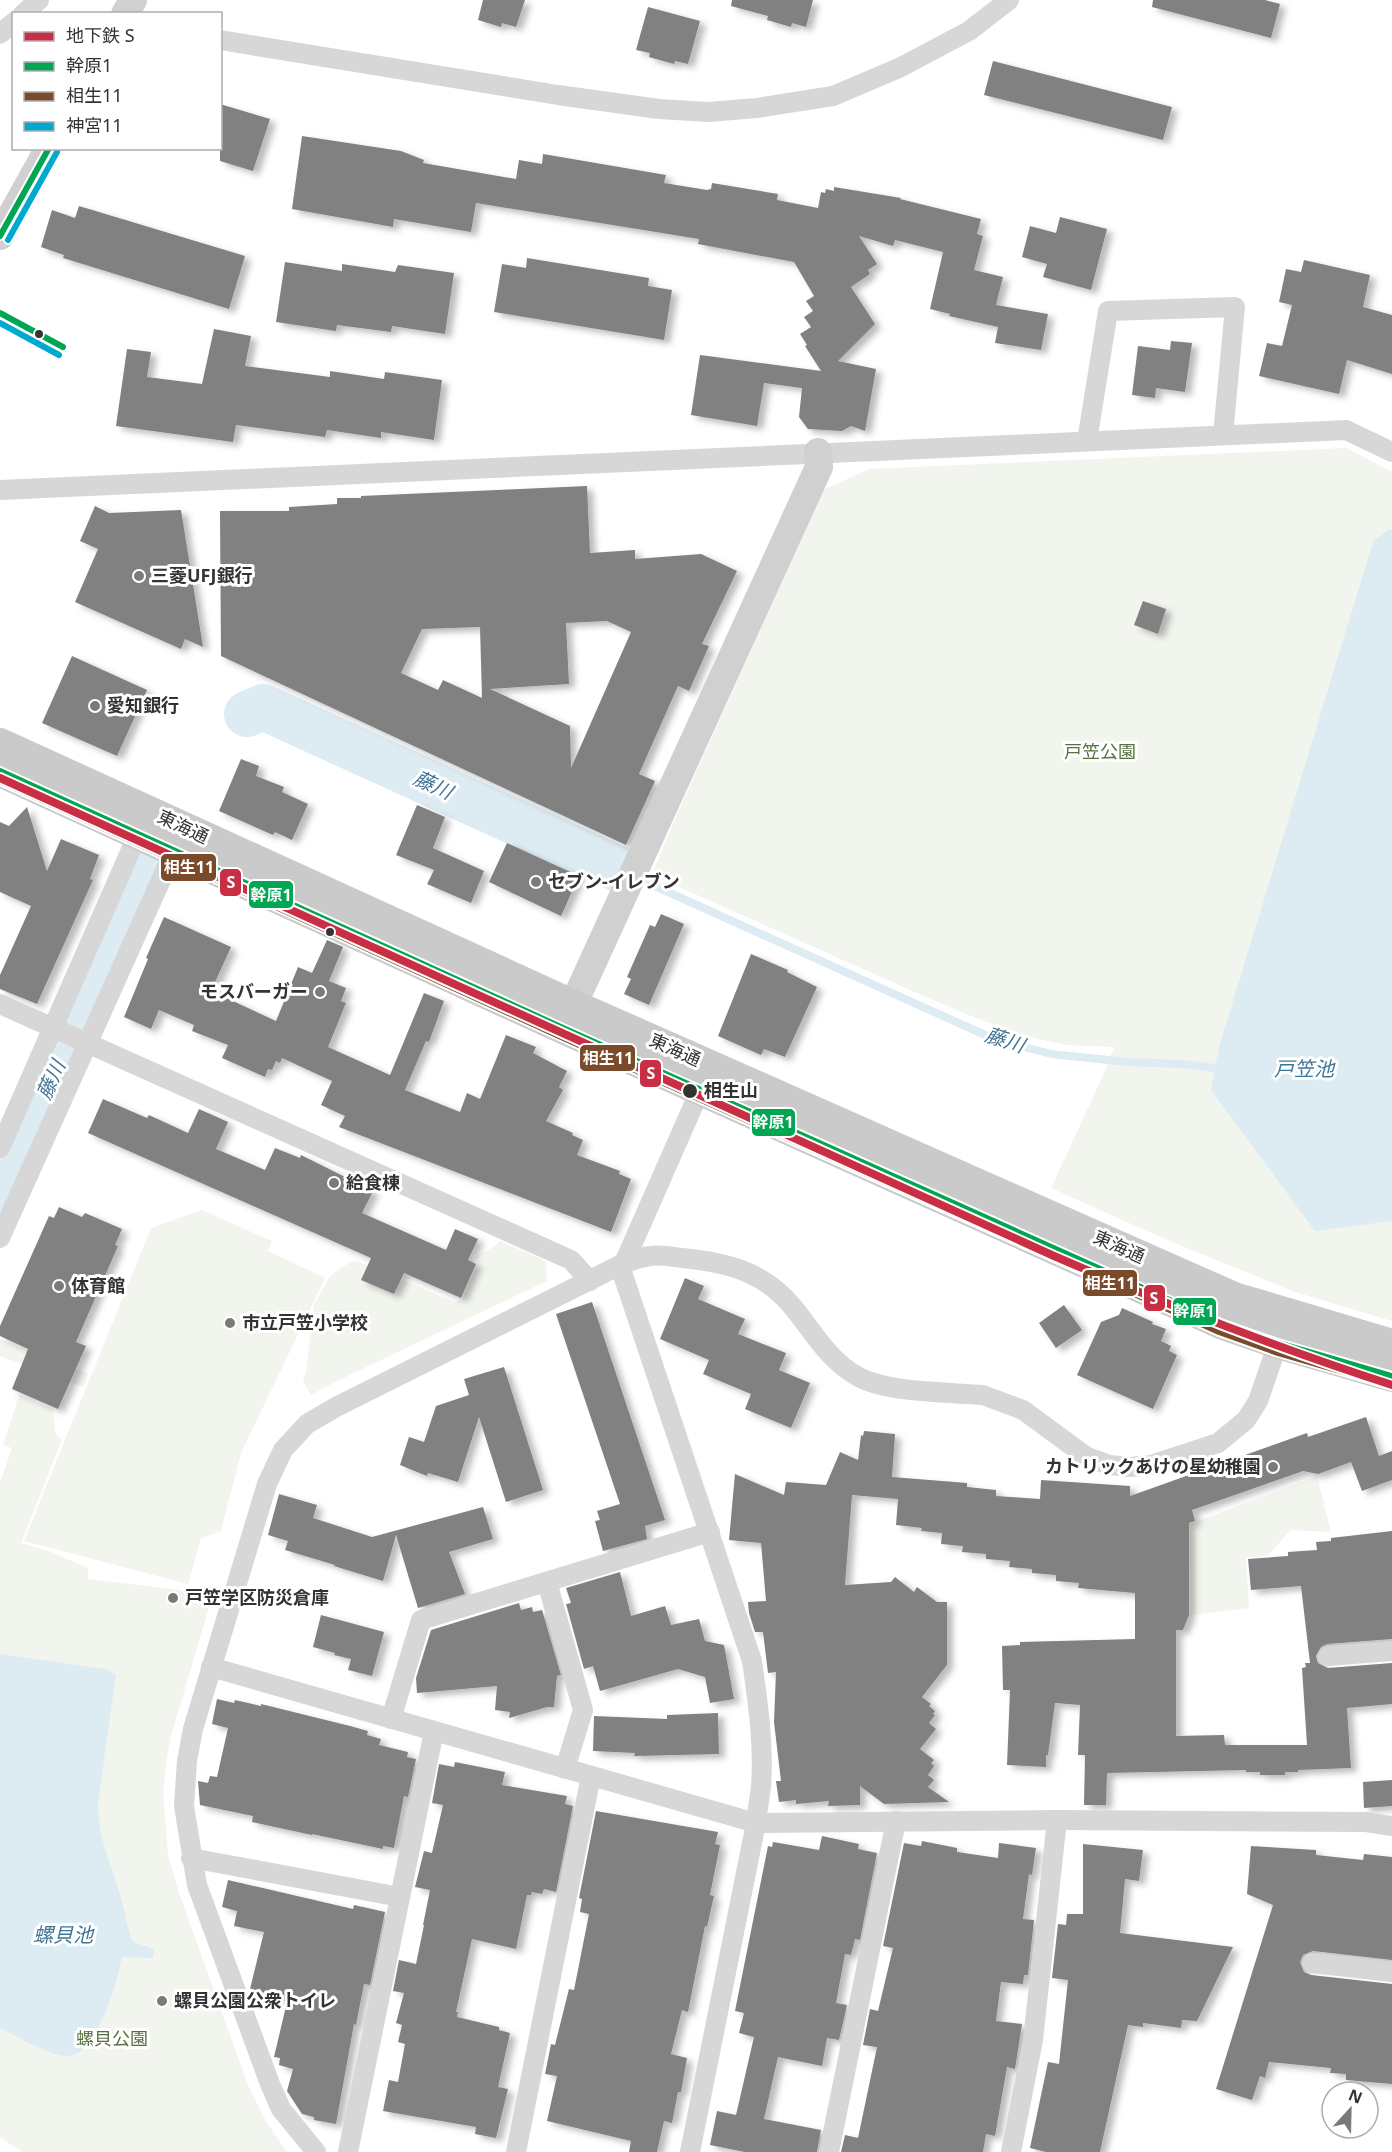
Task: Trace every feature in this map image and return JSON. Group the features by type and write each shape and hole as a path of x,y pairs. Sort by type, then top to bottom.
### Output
{"main road":[{"name":"東海通","path":"0,744 568,1016"},
{"name":"東海通","path":"0,771 174,851 568,1016 705,1077 1234,1298 1391,1371"},
{"name":"東海通","path":"705,1077 1223,1324 1278,1343 1391,1371"}],"street":[{"path":"25,12 39,0"},
{"path":"222,40 558,95 659,109 708,112 757,108 833,96 899,68 969,31 1009,0"},
{"path":"0,33 12,24"},
{"path":"0,236 48,150"},
{"path":"1087,441 1108,311 1235,307 1223,435"},
{"path":"0,490 1346,430 1392,452"},
{"path":"568,1016 819,466 818,452"},
{"path":"0,1238 71,1036 138,834"},
{"path":"0,1148 71,1036 174,851"},
{"path":"0,1004 572,1260 591,1281"},
{"path":"690,2152 756,1823 761,1759 758,1701 752,1661 622,1265 705,1077"},
{"path":"314,2152 281,2109 270,2084 197,1885 184,1806 187,1761 193,1729 267,1484 283,1450 307,1424 336,1407 622,1265 651,1256 714,1261 759,1277 790,1304 824,1348 844,1368 859,1377 881,1386 991,1397 1023,1410 1087,1456 1109,1465 1130,1467 1151,1465 1218,1443 1246,1420 1258,1401 1278,1343"},
{"path":"391,1719 421,1620 710,1533"},
{"path":"547,1582 583,1710 565,1769"},
{"path":"1328,1656 1392,1651"},
{"path":"211,1667 756,1823 1057,1820 1366,1822 1392,1826"},
{"path":"348,2152 434,1731"},
{"path":"516,2152 591,1776"},
{"path":"1011,2152 1033,2040 1057,1820"},
{"path":"829,2152 896,1821"},
{"path":"191,1858 400,1897"},
{"path":"1312,1963 1392,1972"}],"green space":[{"name":"戸笠公園","path":"1347,448 1392,472 1392,1321 1292,1291 1158,1236 1051,1188 1114,1047 1067,1045 1029,1037 976,1018 652,875 823,490 869,469"},
{"path":"202,1210 272,1241 268,1251 325,1278 241,1453 221,1531 201,1538 188,1584 24,1541 151,1228"},
{"path":"500,1241 546,1261 547,1281 311,1395 303,1381 314,1305 330,1276 350,1262 357,1261 454,1302 462,1300 477,1263 475,1257"},
{"path":"0,1339 88,1374 84,1387 0,1356"},
{"name":"螺貝公園","path":"19,1395 53,1409 55,1433 62,1440 21,1543 49,1551 88,1568 88,1579 213,1594 171,1736 166,1764 163,1793 168,1855 179,1893 248,2085 265,2120 287,2152 22,2152 0,2137 0,1483 12,1448 3,1445"},
{"path":"1317,1476 1331,1532 1291,1530 1268,1555 1246,1558 1249,1608 1191,1615 1190,1524"}],"water":[{"name":"戸笠池","path":"1389,529 1392,530 1392,1221 1315,1231 1211,1090 1219,1047 1373,542"},
{"name":"螺貝池","path":"0,1654 104,1669 116,1674 98,1803 100,1830 133,1942 154,1949 153,1958 122,1957 111,1998 97,2030 89,2043 79,2052 69,2056 43,2050 0,2028"}],"building":[{"path":"483,0 525,0 516,27 502,23 501,27 478,20"},
{"path":"732,0 813,0 806,27 792,23 791,27 767,20 768,16 731,6"},
{"path":"1153,0 1265,0 1280,4 1271,38 1152,7"},
{"path":"648,7 700,21 688,64 675,61 674,64 649,57 650,53 636,50"},
{"path":"993,61 1172,107 1163,140 984,95"},
{"path":"222,105 270,119 253,171 220,161"},
{"path":"302,136 401,151 424,160 423,163 516,179 519,160 542,164 543,154 666,175 664,183 707,190 711,189 712,183 778,194 777,200 818,208 821,192 825,193 826,189 834,191 834,187 901,198 981,219 977,234 983,236 974,270 1003,277 996,305 1048,314 1041,350 995,343 998,327 949,316 950,314 930,309 943,252 895,240 893,246 859,236 877,264 868,270 870,274 851,287 875,324 838,361 876,369 865,431 851,426 842,431 808,429 799,417 802,388 764,383 757,426 691,415 700,355 821,371 800,334 811,327 804,317 813,311 806,301 814,296 794,262 698,244 699,239 476,203 471,232 394,219 393,227 292,209"},
{"path":"79,206 245,256 229,309 63,258 64,255 41,247 52,210 75,218"},
{"path":"1060,217 1107,229 1091,290 1043,277 1047,264 1022,257 1030,226 1056,233"},
{"path":"527,258 649,278 648,286 672,290 664,340 494,312 502,264 526,268"},
{"path":"1304,260 1370,275 1363,307 1392,315 1392,374 1347,360 1339,394 1259,376 1267,343 1282,346 1292,305 1279,302 1286,269 1301,272"},
{"path":"285,262 342,271 342,264 395,272 398,265 454,273 445,334 392,326 391,332 337,325 336,331 276,322"},
{"path":"214,329 251,336 245,366 330,377 330,371 384,379 385,372 442,380 434,440 381,432 381,438 327,430 325,437 236,425 233,442 116,426 127,349 151,352 147,377 202,384"},
{"path":"1171,341 1192,343 1185,392 1156,388 1155,398 1132,395 1138,346 1170,350"},
{"path":"587,486 590,553 635,550 635,559 701,554 737,571 702,644 709,646 689,691 678,686 639,774 655,781 626,845 221,656 220,511 289,511 289,507 337,504 337,498 361,498 361,496","holes":["607,621 631,632 571,768 570,726 490,689 569,684 566,623","480,627 482,698 443,680 438,690 401,673 422,629"]},
{"name":"三菱UFJ銀行","path":"95,506 109,513 181,510 203,647 185,639 181,649 75,602 98,549 80,541"},
{"path":"1143,601 1166,609 1158,634 1134,625"},
{"name":"愛知銀行","path":"72,656 147,690 117,756 42,723"},
{"path":"241,759 259,766 256,776 284,787 282,792 308,804 292,840 275,832 273,835 219,811"},
{"path":"417,805 445,817 433,848 484,871 471,903 427,884 434,870 396,855"},
{"path":"27,807 47,871 61,839 99,855 90,879 93,880 37,1004 0,989 0,975 31,906 0,892 0,822 9,826"},
{"name":"セブン-イレブン","path":"507,843 579,876 561,916 489,882"},
{"path":"661,914 684,924 649,1005 624,994 631,979 627,977 650,925 655,927"},
{"path":"164,917 231,947 211,991 276,1021 298,967 312,973 327,940 343,947 329,981 346,988 341,1001 346,1003 328,1047 390,1075 424,993 444,1001 429,1042 426,1041 405,1090 460,1112 467,1093 480,1099 506,1035 536,1047 533,1053 567,1071 559,1087 563,1090 546,1121 583,1140 577,1155 620,1171 619,1174 631,1179 611,1232 339,1127 345,1116 321,1105 332,1081 282,1058 280,1063 276,1061 272,1070 268,1069 265,1077 222,1058 228,1045 192,1031 194,1025 159,1010 151,1029 124,1017"},
{"path":"751,954 788,970 787,972 817,987 785,1057 764,1049 761,1055 718,1036"},
{"path":"103,1099 147,1118 149,1115 188,1133 199,1109 228,1122 216,1149 265,1170 275,1148 300,1158 301,1155 373,1191 362,1213 446,1250 455,1229 478,1239 468,1260 476,1264 461,1298 404,1273 394,1294 361,1280 371,1258 88,1133"},
{"name":"体育館","path":"59,1207 82,1217 85,1213 122,1229 115,1245 118,1246 76,1342 86,1346 58,1409 12,1389 28,1349 0,1336 0,1326 49,1216 54,1218"},
{"path":"685,1278 704,1286 698,1299 745,1319 738,1334 786,1353 779,1370 810,1383 791,1428 745,1409 751,1394 703,1374 709,1360 660,1339"},
{"path":"592,1302 665,1520 645,1526 647,1539 603,1551 595,1521 600,1520 597,1511 620,1504 556,1314"},
{"path":"1064,1305 1082,1330 1056,1348 1039,1323"},
{"path":"1122,1308 1166,1329 1161,1341 1171,1346 1169,1351 1177,1355 1153,1409 1077,1375 1101,1322 1119,1315"},
{"path":"504,1367 543,1490 506,1502 479,1417 458,1482 428,1473 427,1476 400,1465 409,1437 424,1442 436,1406 469,1395 464,1379"},
{"path":"1366,1417 1379,1456 1392,1451 1392,1480 1362,1491 1351,1462 1318,1474 1303,1471 1192,1510 1195,1521 1189,1523 1189,1615 1183,1630 1176,1630 1176,1736 1224,1735 1225,1745 1307,1745 1302,1668 1306,1667 1305,1663 1310,1663 1301,1586 1251,1590 1248,1559 1288,1556 1288,1552 1317,1550 1316,1542 1331,1541 1331,1538 1392,1531 1392,1639 1327,1644 1321,1647 1316,1656 1318,1663 1328,1668 1392,1663 1392,1704 1347,1708 1351,1768 1298,1770 1298,1772 1285,1772 1285,1775 1260,1775 1260,1772 1246,1772 1246,1770 1107,1773 1106,1805 1084,1805 1085,1755 1078,1755 1080,1705 1055,1703 1046,1767 1007,1765 1010,1690 1003,1690 1002,1646 1020,1645 1020,1642 1135,1639 1135,1593 1078,1588 1079,1583 1056,1581 1056,1575 1032,1573 1032,1569 1009,1567 1010,1561 986,1559 986,1554 962,1552 963,1546 941,1544 942,1533 896,1525 898,1499 852,1495 845,1585 891,1582 895,1577 914,1592 917,1587 937,1602 947,1602 947,1665 922,1697 931,1704 929,1706 935,1711 929,1723 936,1729 920,1749 934,1760 931,1763 934,1766 928,1775 934,1780 928,1787 949,1802 884,1804 860,1786 860,1805 828,1806 829,1801 796,1804 796,1800 779,1802 776,1781 781,1781 774,1722 776,1672 768,1673 763,1632 755,1632 748,1602 766,1601 761,1543 729,1540 735,1474 784,1495 786,1482 826,1485 840,1452 858,1460 861,1435 863,1436 864,1431 895,1434 892,1477 967,1483 967,1487 996,1490 996,1496 1040,1499 1041,1480 1130,1486 1130,1496 1307,1433 1308,1437"},
{"path":"279,1494 317,1505 313,1518 372,1537 483,1507 493,1539 449,1552 465,1594 418,1608 396,1535 383,1581 285,1550 288,1541 268,1535"},
{"path":"620,1572 631,1616 665,1606 671,1625 699,1619 705,1641 724,1645 734,1699 710,1703 705,1677 678,1669 600,1691 593,1666 584,1669 566,1604 571,1603 566,1588"},
{"path":"519,1603 521,1610 532,1607 533,1612 542,1610 561,1675 557,1676 554,1707 509,1718 510,1712 495,1710 497,1686 417,1693 416,1678 431,1630"},
{"path":"321,1615 384,1632 372,1676 348,1670 351,1659 313,1647"},
{"path":"217,1699 234,1703 235,1700 261,1706 261,1704 350,1726 368,1731 367,1735 381,1739 379,1745 408,1752 407,1757 416,1759 408,1797 404,1796 394,1848 383,1846 383,1849 252,1822 253,1816 200,1805 198,1781 208,1783 210,1776 217,1777 228,1728 212,1724"},
{"path":"718,1713 719,1754 634,1756 635,1753 593,1751 594,1716 667,1719 667,1715"},
{"path":"455,1762 505,1772 502,1785 567,1796 565,1804 573,1806 556,1892 544,1889 542,1894 532,1892 531,1895 527,1895 516,1949 472,1939 456,2012 458,2012 457,2017 499,2027 499,2030 510,2033 498,2087 508,2089 496,2138 475,2134 476,2127 383,2111 389,2080 398,2082 405,2044 398,2042 402,2025 396,2023 404,1993 393,1991 399,1960 416,1964 430,1890 415,1887 424,1851 432,1853 443,1805 432,1803 439,1764 454,1767"},
{"path":"1392,1780 1392,1806 1364,1808 1363,1782"},
{"path":"596,1811 718,1832 715,1844 720,1845 710,1895 714,1896 707,1927 705,1926 688,2012 682,2010 671,2054 687,2058 681,2092 678,2092 672,2123 664,2121 657,2152 629,2152 631,2141 547,2121 557,2076 545,2074 551,2044 555,2045 569,1989 574,1990 589,1914 580,1912 582,1899 579,1898"},
{"path":"822,1836 859,1844 858,1849 877,1853 860,1940 855,1939 851,1955 845,1954 836,2003 847,2005 839,2040 827,2038 822,2066 778,2057 764,2119 821,2130 817,2152 745,2152 710,2145 717,2111 736,2115 754,2037 739,2033 744,2013 735,2011 768,1846 772,1847 773,1842 819,1850"},
{"path":"922,1841 957,1848 957,1852 998,1858 999,1843 1036,1848 1032,1875 1029,1874 1023,1919 1034,1920 1028,1975 1024,1975 1023,1984 1001,1982 996,2021 1022,2024 1015,2069 1007,2067 995,2136 986,2134 983,2152 841,2152 845,2135 858,2138 877,2047 863,2045 870,2009 878,2011 893,1948 883,1946 904,1843 921,1846"},
{"path":"1083,1844 1143,1850 1139,1881 1125,1879 1120,1933 1233,1947 1197,2021 1182,2020 1181,2028 1143,2023 1143,2027 1128,2025 1100,2152 1046,2152 1030,2148 1048,2062 1059,2064 1068,1980 1052,1978 1058,1924 1066,1925 1067,1914 1083,1914"},
{"path":"1251,1846 1316,1850 1316,1855 1363,1860 1364,1854 1392,1857 1392,1960 1313,1951 1303,1955 1300,1962 1304,1972 1311,1975 1392,1984 1392,2084 1380,2083 1380,2080 1346,2080 1346,2074 1330,2073 1331,2068 1269,2062 1265,2078 1260,2076 1252,2100 1216,2089 1273,1905 1247,1894"},
{"path":"228,1880 353,1909 354,1905 385,1912 370,1985 364,1984 356,2025 354,2024 336,2124 314,2120 314,2117 302,2114 287,2091 293,2069 279,2065 280,2058 274,2057 287,2002 270,1998 270,1994 250,1989 264,1932 234,1926 237,1911 222,1907"}],"waterway":[{"name":"藤川","path":"247,714 263,707 618,869"},
{"name":"藤川","path":"0,1193 147,868"},
{"name":"藤川","path":"648,883 994,1039 1051,1054 1223,1069"}],"metro line":[{"name":"S","path":"0,778 1054,1256 1222,1325 1392,1385"}],"transit line":[{"name":"幹原1","path":"0,236 48,150"},
{"name":"神宮11","path":"8,240 57,152"},
{"name":"幹原1","path":"0,313 63,347"},
{"name":"神宮11","path":"0,323 59,355"},
{"name":"幹原1","path":"0,771 563,1028 1223,1324 1278,1343 1392,1376"},
{"name":"相生11","path":"0,781 559,1036 1219,1332 1275,1352 1389,1385"}],"place":[{"name":"三菱UFJ銀行","path":"139,576"},
{"name":"愛知銀行","path":"95,706"},
{"name":"セブン-イレブン","path":"536,882"},
{"name":"モスバーガー","path":"320,992"},
{"name":"相生山","path":"690,1091"},
{"name":"給食棟","path":"334,1183"},
{"name":"体育館","path":"59,1286"},
{"name":"市立戸笠小学校","path":"230,1323"},
{"name":"カトリックあけの星幼稚園","path":"1273,1467"},
{"name":"戸笠学区防災倉庫","path":"173,1598"},
{"name":"螺貝公園公衆トイレ","path":"162,2001"}]}
